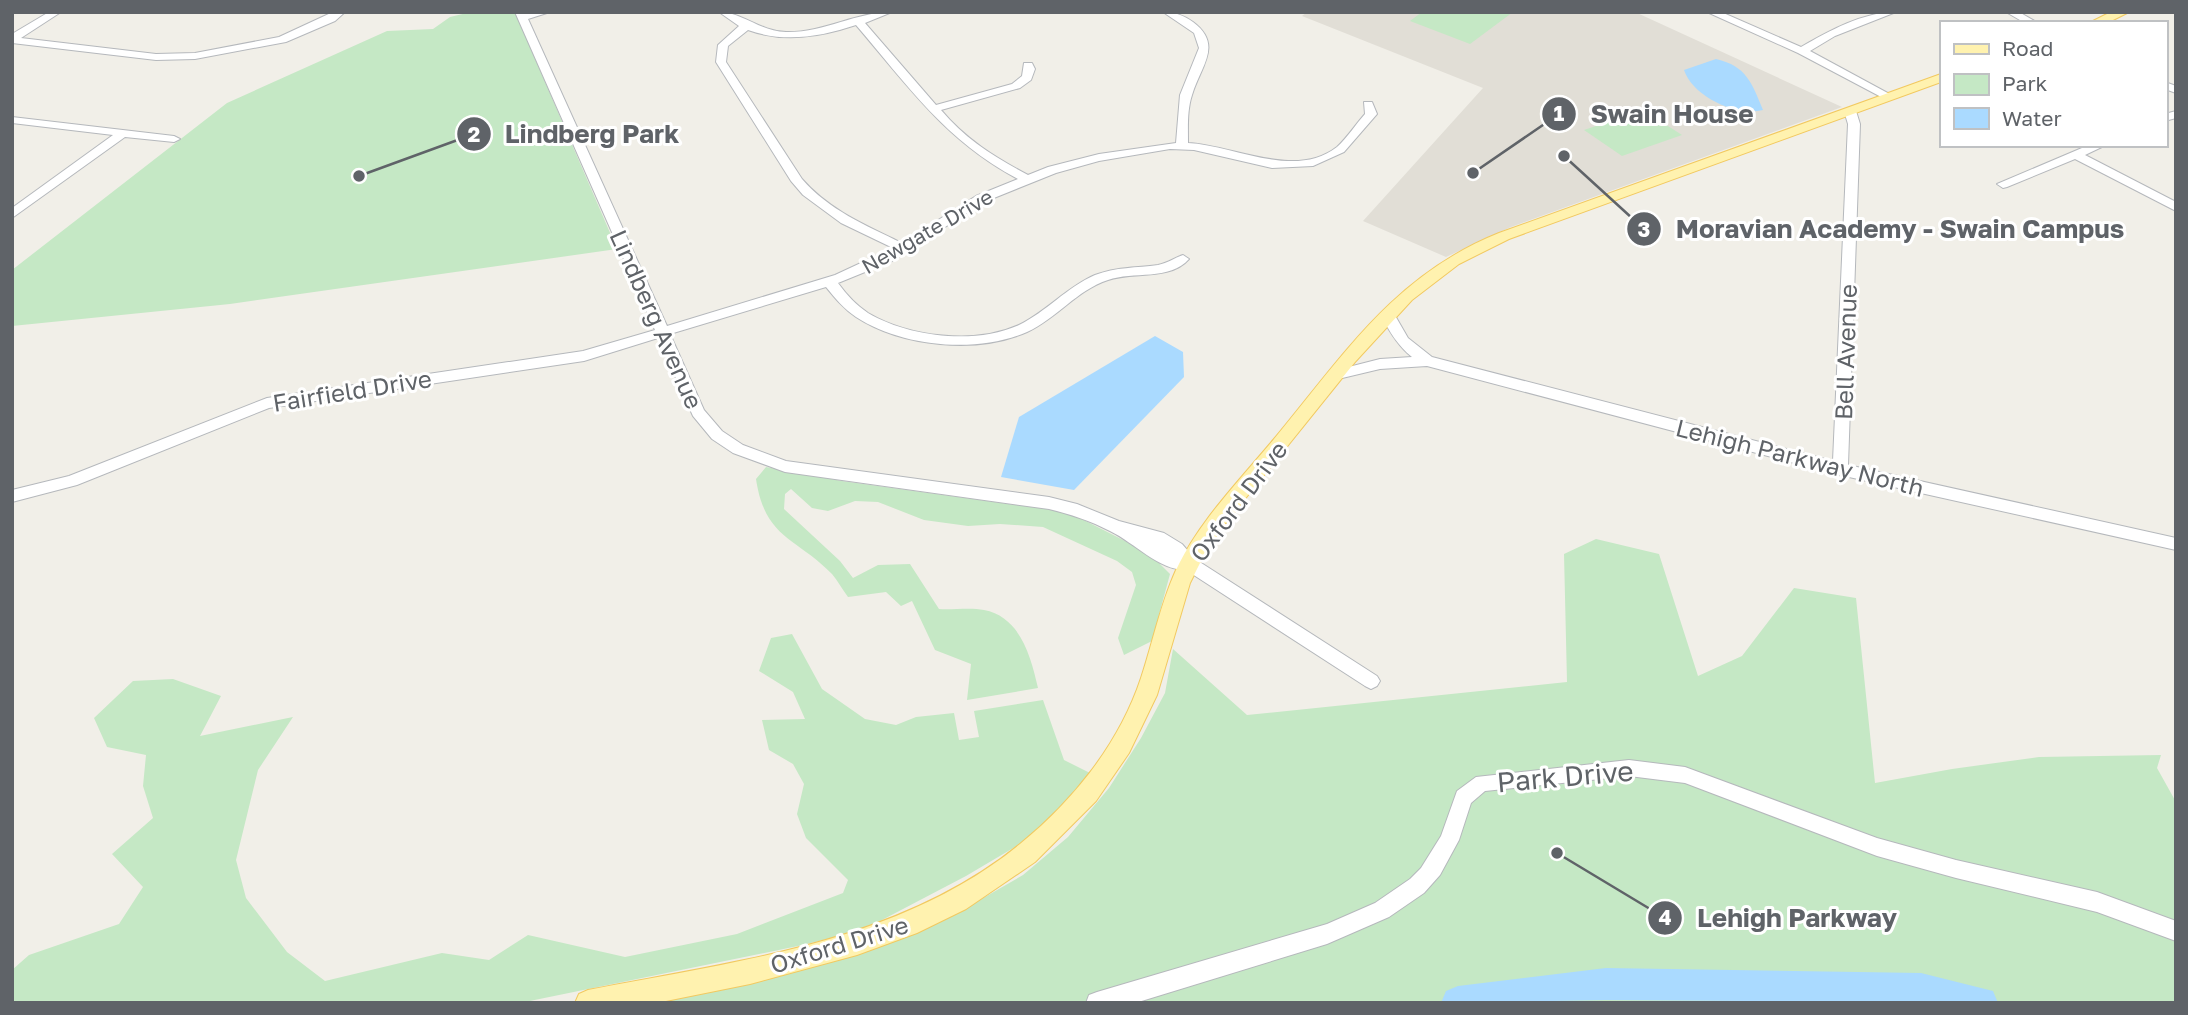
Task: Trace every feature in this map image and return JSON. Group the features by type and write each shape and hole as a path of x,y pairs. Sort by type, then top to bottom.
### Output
{"main road":[{"path":"2100,21 2123,12"},
{"name":"Oxford Drive","path":"588,1003 764,966 872,938 928,916 968,895 1004,871 1065,820 1113,759 1146,694 1170,613 1189,564 1212,528 1388,315 1427,279 1483,245 1940,78"}],"street":[{"path":"12,40 56,12"},
{"path":"12,40 156,57 195,56 282,40 331,19 340,12"},
{"path":"521,15 545,12"},
{"path":"724,12 745,27 777,35 803,35 887,12"},
{"path":"1168,12 1195,28 1206,48 1184,104 1182,146"},
{"path":"1712,12 1802,51 1889,97"},
{"path":"1848,12 1867,20"},
{"path":"1802,51 1831,34 1891,12"},
{"path":"2011,12 2029,21"},
{"name":"Lindberg Avenue","path":"521,15 662,331 705,422 717,435 755,457 785,466 1049,503 1077,510 1117,527 1137,529 1183,551 1189,564 1371,681"},
{"path":"858,21 947,125 975,149 1026,179"},
{"path":"745,27 723,45 721,62 797,181 833,214 902,248"},
{"path":"933,109 1016,86 1029,74 1028,65"},
{"name":"Newgate Drive","path":"662,331 830,281 874,265 969,205 1026,179 1089,160 1182,146 1272,164 1312,162 1333,155 1349,141 1369,119 1371,108 1368,104"},
{"name":"Bell Avenue","path":"1840,469 1854,124 1850,111"},
{"path":"12,120 174,139"},
{"path":"12,214 123,133"},
{"path":"2003,184 2094,147"},
{"path":"2076,155 2176,207"},
{"path":"830,281 853,310 877,324 912,334 976,340 1022,329 1098,279 1120,272 1174,266 1183,259"},
{"name":"Lehigh Parkway North","path":"1388,315 1399,338 1410,351 1427,361 1840,469 2176,544"},
{"name":"Fairfield Drive","path":"12,496 72,481 249,408 278,400 559,361 608,349 662,331"},
{"name":"Lehigh Parkway North","path":"1338,374 1380,364 1427,361"},
{"name":"Park Drive","path":"1097,1003 1172,983 1367,921 1418,886 1431,872 1444,852 1453,830 1458,806 1472,787 1483,783 1598,769 1629,768 1685,775 1877,847 1956,869 2085,899 2176,931"}],"shaded area":[{"path":"1307,12 1635,12 1842,107 1511,227 1446,257 1363,221 1483,88 1302,16"}],"green space":[{"path":"471,12 515,12 617,249 230,304 12,326 12,270 227,103 387,31 433,29 450,17"},
{"path":"1422,12 1513,12 1470,44 1410,21"},
{"path":"1643,110 1682,135 1622,156 1584,130"},
{"path":"766,467 842,481 1068,512 1154,558 1170,574 1152,641 1124,655 1118,638 1136,585 1132,572 1117,561 1043,527 1000,524 968,526 924,520 878,502 855,501 828,511 812,508 791,489 785,494 784,509 840,561 853,578 878,565 910,564 939,609 984,610 997,614 1016,630 1028,652 1038,688 967,700 971,664 935,650 912,601 901,606 886,592 848,597 832,574 775,526 760,499 756,479"},
{"path":"1596,539 1659,554 1698,676 1742,656 1794,588 1856,598 1875,783 2039,757 2161,755 2157,768 2176,802 2176,1003 654,1003 971,905 1023,875 1068,837 1109,788 1141,738 1165,693 1173,649 1247,715 1567,682 1564,554"},
{"path":"792,634 822,689 865,719 896,725 916,717 954,713 959,740 979,737 974,711 1043,700 1064,760 1090,773 1062,806 1027,840 966,876 861,931 798,946 520,1003 12,1003 12,970 29,955 119,924 143,887 112,854 153,818 143,786 146,755 107,747 94,718 133,681 173,679 221,696 200,736 293,717 258,770 236,860 246,898 287,952 325,981 442,953 489,960 528,935 625,957 737,934 843,893 848,880 806,838 797,814 804,784 793,764 769,750 762,720 805,719 793,692 759,671 771,638"}],"water":[{"path":"1716,59 1742,71 1763,110 1741,111 1729,108 1696,89 1684,70"},
{"path":"1155,336 1183,352 1184,377 1074,490 1001,477 1019,417"}],"waterway":[{"path":"1458,1003 1606,984 1921,990 1981,1003"}],"place":[{"name":"Moravian Academy - Swain Campus","path":"1564,156"},
{"name":"Swain House","path":"1473,173"},
{"name":"Lindberg Park","path":"359,176"},
{"name":"Lehigh Parkway","path":"1557,853"}]}
